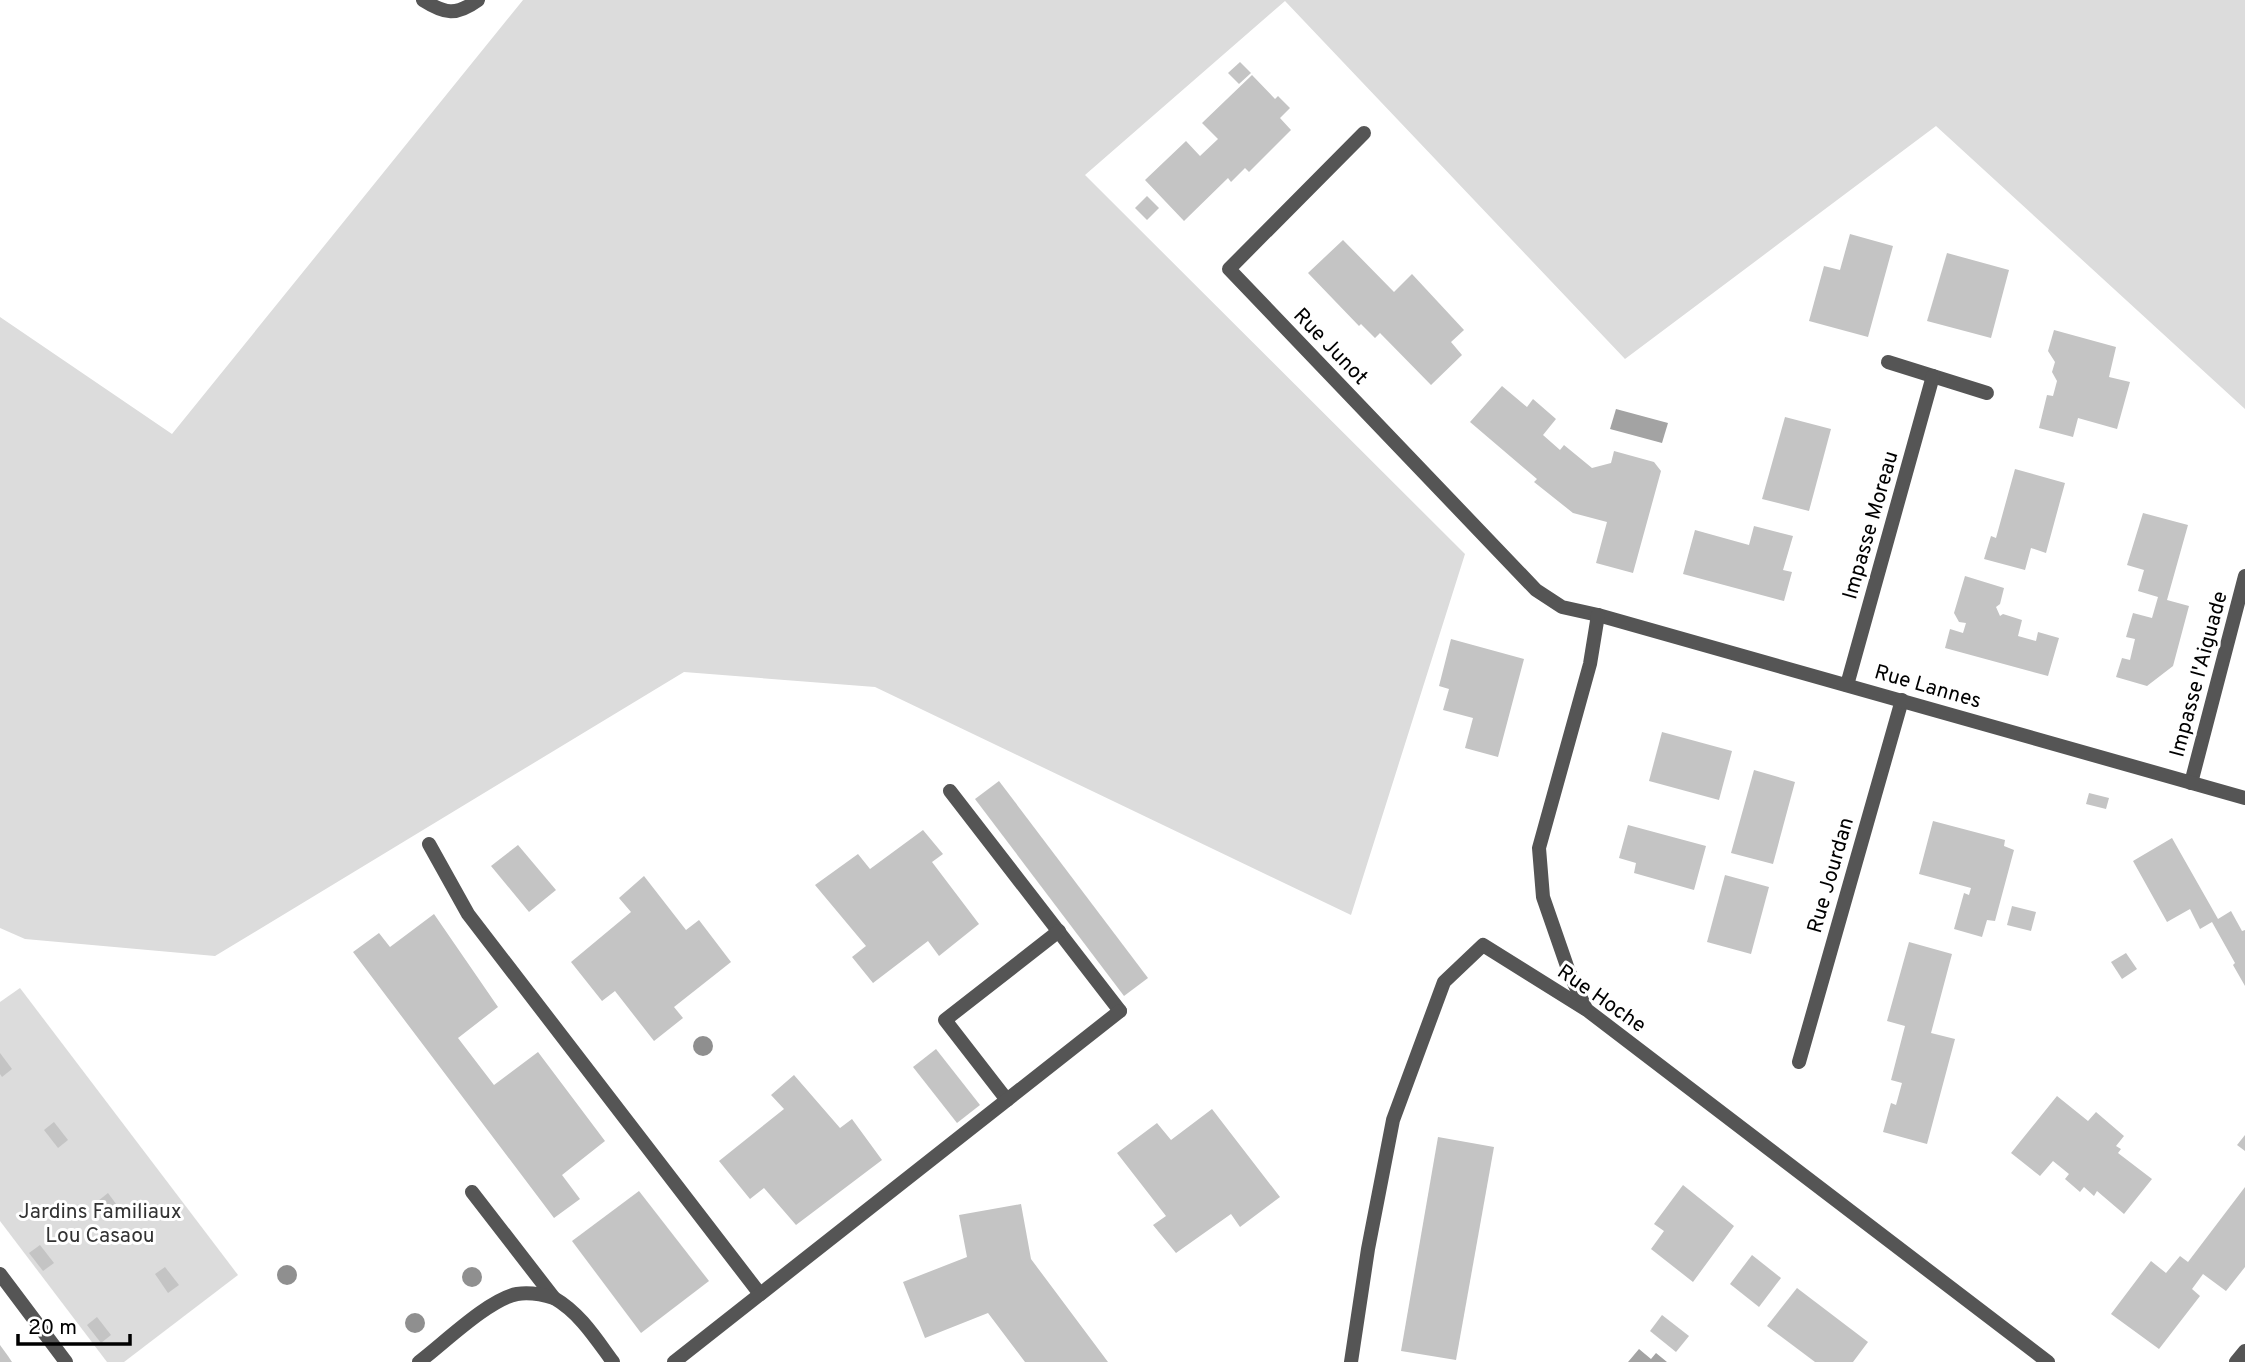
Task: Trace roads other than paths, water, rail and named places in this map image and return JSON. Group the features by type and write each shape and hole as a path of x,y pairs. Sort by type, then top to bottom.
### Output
{"street":[{"path":"423,0 441,12 464,10 478,0"},
{"name":"Rue Junot","path":"1364,133 1229,269 1536,590"},
{"path":"1888,362 1987,393"},
{"name":"Impasse Moreau","path":"1847,685 1933,376"},
{"name":"Impasse l'Aiguade","path":"2191,783 2241,608 2245,576"},
{"name":"Rue Lannes","path":"1536,590 1562,607 1902,700 2245,799"},
{"path":"1587,1010 1569,972 1543,897 1539,848 1590,664 1598,615"},
{"name":"Rue Jourdan","path":"1799,1062 1902,700"},
{"path":"674,1362 1120,1011 950,791"},
{"path":"429,844 468,914 760,1294"},
{"path":"1007,1100 945,1020 1059,931"},
{"name":"Rue Hoche","path":"1351,1362 1368,1249 1393,1120 1444,982 1483,945 1587,1010 2048,1362"},
{"path":"472,1192 554,1298"},
{"path":"0,1274 66,1362"},
{"path":"419,1362 495,1303 515,1294 535,1293 554,1298 568,1306 614,1362"},
{"path":"2236,1362 2245,1351"}],"park label":[{"name":"Jardins Familiaux Lou Casaou","path":"100,1223"}]}
